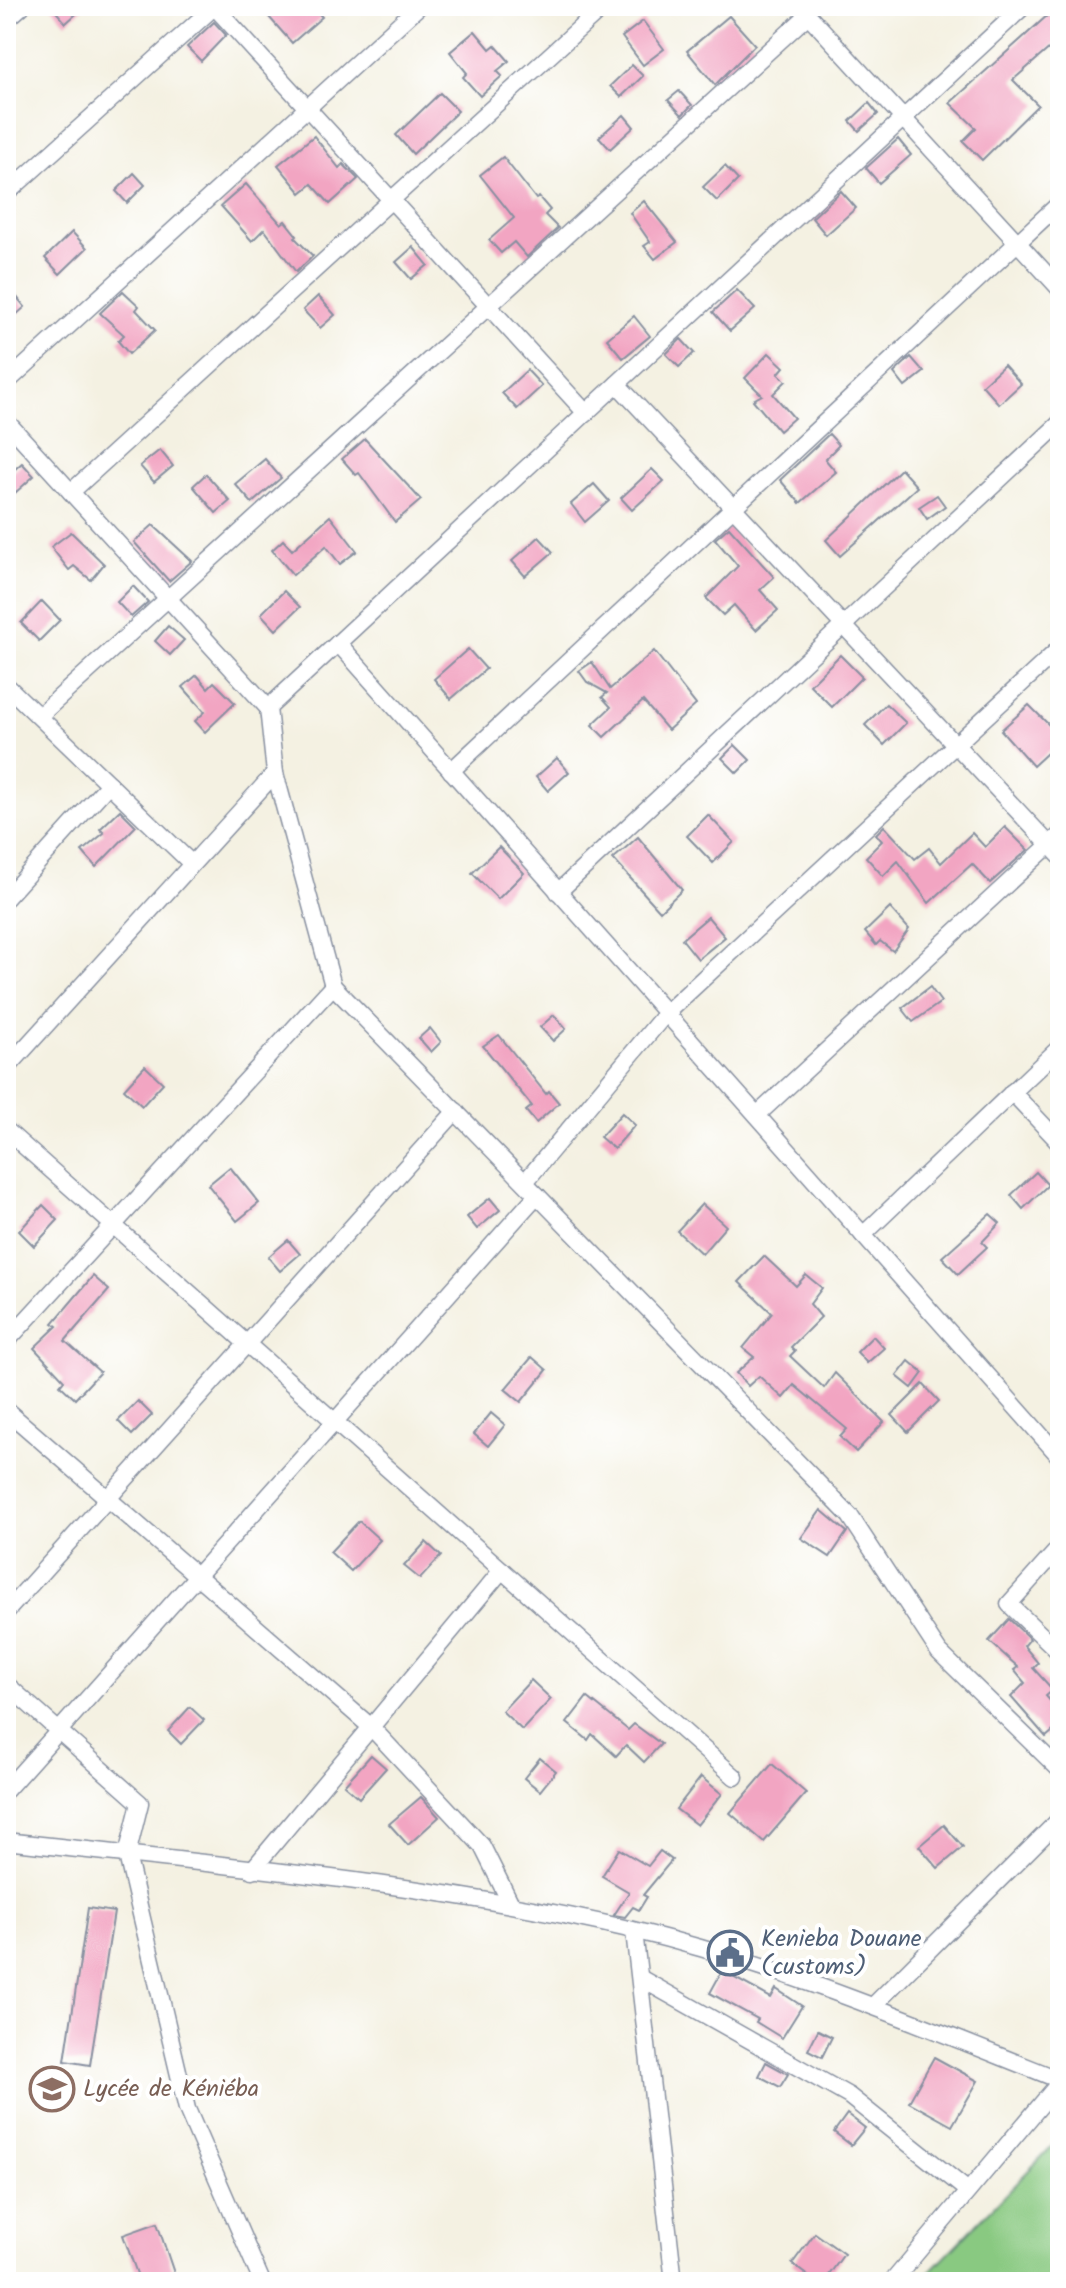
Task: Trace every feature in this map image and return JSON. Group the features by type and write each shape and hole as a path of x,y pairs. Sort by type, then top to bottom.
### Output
{"street":[{"path":"6,20 22,6"},
{"path":"6,194 215,6 586,413"},
{"path":"6,383 419,6"},
{"path":"71,492 604,6"},
{"path":"268,708 1024,6"},
{"path":"39,716 488,306 804,10 1060,289"},
{"path":"451,771 1060,203"},
{"path":"617,384 955,745 1057,845 757,1115"},
{"path":"6,421 268,708 275,773 333,986 850,1516 939,1652 1060,1770"},
{"path":"558,892 1060,423"},
{"path":"338,643 1060,1457"},
{"path":"6,1790 334,1422 531,1189 666,1013 1060,648"},
{"path":"6,685 192,864"},
{"path":"6,1069 275,773"},
{"path":"6,898 109,784"},
{"path":"6,1342 333,986"},
{"path":"863,1235 1060,1047"},
{"path":"1012,1092 1060,1143"},
{"path":"6,1612 456,1111"},
{"path":"6,1130 735,1777"},
{"path":"6,1410 371,1727 482,1846 511,1904"},
{"path":"1060,1547 1009,1604 1060,1653"},
{"path":"252,1870 502,1570"},
{"path":"6,1684 140,1803 127,1855 187,2109 262,2282"},
{"path":"873,2006 1060,1819"},
{"path":"6,1841 511,1904 634,1931 783,1971 1060,2081 892,2282"},
{"path":"634,1931 674,2282"},
{"path":"640,1978 849,2096 968,2191"}],"green space":[{"path":"1060,2138 1060,2282 920,2282"}],"building":[{"path":"51,6 85,6 66,23"},
{"path":"281,6 312,6 322,17 292,43 269,17"},
{"path":"1058,6 1060,39 1013,80 1038,105 982,160 963,141 976,128 950,103"},
{"path":"729,16 755,45 715,85 687,51"},
{"path":"643,21 664,49 643,65 622,37"},
{"path":"214,22 226,35 201,61 187,47"},
{"path":"475,31 490,49 495,45 509,61 497,71 502,76 480,96 463,77 467,73 450,52"},
{"path":"632,65 643,76 621,97 610,86"},
{"path":"679,91 692,105 682,115 668,100"},
{"path":"440,93 458,111 413,154 396,135"},
{"path":"869,103 878,114 859,131 850,121"},
{"path":"624,115 634,127 610,149 599,137"},
{"path":"314,136 339,168 343,164 358,179 330,204 312,184 301,193 278,165"},
{"path":"898,139 911,155 879,183 866,168"},
{"path":"503,157 536,199 539,197 550,210 545,215 558,228 527,257 514,242 501,253 489,240 514,218 480,175"},
{"path":"725,166 738,180 717,201 703,187"},
{"path":"134,173 145,185 127,203 116,191"},
{"path":"246,184 281,224 285,221 297,236 295,238 313,256 296,272 264,229 252,241 221,206"},
{"path":"841,191 856,208 826,235 812,218"},
{"path":"644,201 677,242 655,259 644,246 650,242 630,213"},
{"path":"72,232 87,248 60,274 45,258"},
{"path":"413,247 428,265 411,279 396,262"},
{"path":"6,284 25,307 6,324"},
{"path":"737,290 755,309 730,331 713,312"},
{"path":"123,291 139,306 136,310 155,330 129,354 118,341 124,335 100,313"},
{"path":"318,296 335,315 320,328 303,310"},
{"path":"634,316 650,336 623,358 607,339"},
{"path":"681,339 694,353 679,367 666,354"},
{"path":"769,353 784,367 778,374 786,381 773,394 794,418 779,431 753,400 762,395 745,378"},
{"path":"911,357 924,372 905,387 894,373"},
{"path":"1004,365 1021,384 999,404 982,385"},
{"path":"527,370 542,386 517,409 502,393"},
{"path":"829,434 839,445 825,459 836,472 800,503 780,480"},
{"path":"365,439 421,500 395,522 359,473 356,475 342,459"},
{"path":"160,450 173,466 154,482 140,466"},
{"path":"265,459 281,478 252,503 235,484"},
{"path":"22,463 34,476 6,501 6,477"},
{"path":"652,469 664,481 632,510 621,498"},
{"path":"901,469 917,487 840,556 826,540"},
{"path":"206,474 230,501 216,513 193,486"},
{"path":"594,484 609,501 585,522 571,504"},
{"path":"937,495 945,506 927,519 919,507"},
{"path":"330,516 357,551 340,564 326,546 293,575 272,550 283,540 292,550"},
{"path":"153,525 192,561 169,581 134,542"},
{"path":"729,527 774,577 760,590 778,610 756,630 734,605 723,615 706,598 738,566 715,539"},
{"path":"71,532 104,564 91,580 74,566 69,570 51,547"},
{"path":"539,537 553,552 525,576 512,561"},
{"path":"133,586 148,602 131,617 117,602"},
{"path":"284,591 300,607 276,630 261,614"},
{"path":"42,601 60,620 39,641 21,623"},
{"path":"168,626 184,640 170,655 155,641"},
{"path":"468,649 486,669 451,699 434,679"},
{"path":"654,651 696,705 668,730 643,701 604,737 592,725 611,707 602,697 607,693 587,682 579,671 592,662 610,689"},
{"path":"840,655 862,677 832,707 810,685"},
{"path":"197,675 208,688 214,682 235,703 205,732 195,721 205,712 183,687"},
{"path":"886,704 906,723 884,745 865,725"},
{"path":"1029,705 1060,736 1060,741 1033,766 1001,730"},
{"path":"735,745 750,760 737,773 722,758"},
{"path":"557,758 569,772 548,791 536,777"},
{"path":"120,810 136,826 96,867 82,851 104,833 100,829"},
{"path":"708,815 734,842 713,863 687,836"},
{"path":"884,826 915,859 929,848 941,863 972,833 985,847 1005,827 1028,850 990,883 972,864 929,903 898,861 883,876 866,857 882,841 876,834"},
{"path":"638,837 682,890 660,911 613,859"},
{"path":"499,847 524,873 498,899 472,873"},
{"path":"890,908 909,929 893,951 880,941 876,945 865,932"},
{"path":"708,917 725,937 698,959 682,939"},
{"path":"930,987 941,1002 913,1022 902,1008"},
{"path":"554,1015 566,1029 553,1041 540,1027"},
{"path":"430,1028 441,1042 431,1052 419,1038"},
{"path":"499,1035 546,1094 549,1091 559,1103 536,1123 526,1111 532,1106 483,1046"},
{"path":"145,1066 163,1083 142,1106 124,1089"},
{"path":"622,1113 635,1125 614,1149 600,1137"},
{"path":"230,1167 259,1203 237,1221 208,1185"},
{"path":"1036,1172 1048,1185 1023,1209 1011,1195"},
{"path":"490,1198 500,1210 477,1229 467,1217"},
{"path":"702,1204 726,1226 702,1254 677,1231"},
{"path":"43,1205 58,1220 34,1246 19,1231"},
{"path":"990,1214 1000,1223 982,1242 987,1247 958,1274 942,1257"},
{"path":"288,1240 300,1254 280,1271 268,1257"},
{"path":"764,1256 796,1286 806,1275 822,1288 810,1304 821,1317 791,1347 795,1351 790,1356 824,1388 835,1373 884,1422 856,1452 840,1437 847,1429 794,1385 783,1398 759,1376 748,1386 736,1373 754,1357 743,1348 772,1313 739,1282"},
{"path":"93,1276 109,1290 65,1341 100,1372 75,1399 60,1385 64,1380 34,1348 57,1326 53,1323"},
{"path":"873,1336 884,1348 867,1363 857,1352"},
{"path":"532,1357 547,1370 521,1402 505,1389"},
{"path":"909,1361 923,1373 912,1388 897,1376"},
{"path":"923,1384 939,1401 908,1432 892,1415"},
{"path":"138,1401 152,1415 132,1435 118,1421"},
{"path":"491,1413 505,1425 488,1446 474,1434"},
{"path":"821,1510 847,1532 830,1557 801,1538"},
{"path":"359,1521 380,1540 351,1571 330,1552"},
{"path":"426,1542 441,1556 420,1579 404,1566"},
{"path":"1009,1619 1030,1639 1024,1646 1038,1663 1033,1668 1053,1690 1046,1696 1060,1712 1060,1725 1046,1737 1011,1697 1025,1683 1014,1670 1018,1667 989,1641"},
{"path":"531,1680 551,1699 522,1730 502,1711"},
{"path":"587,1697 628,1730 634,1724 661,1744 644,1762 626,1745 616,1756 592,1734 588,1740 567,1723"},
{"path":"190,1707 204,1720 181,1744 168,1731"},
{"path":"371,1755 386,1768 359,1798 344,1785"},
{"path":"540,1758 556,1771 540,1791 524,1778"},
{"path":"772,1764 806,1793 764,1842 730,1813"},
{"path":"701,1777 722,1794 697,1825 676,1809"},
{"path":"421,1797 439,1817 408,1845 389,1824"},
{"path":"944,1825 963,1847 938,1868 919,1846"},
{"path":"619,1849 648,1866 660,1851 672,1860 643,1895 647,1897 639,1910 633,1907 625,1917 614,1915 629,1892 602,1876"},
{"path":"88,1908 114,1912 90,2065 65,2061"},
{"path":"722,1971 771,1998 776,1989 802,2006 782,2038 756,2022 758,2019 710,1993"},
{"path":"818,2030 832,2037 822,2057 808,2050"},
{"path":"934,2057 978,2081 952,2126 909,2102"},
{"path":"766,2062 788,2074 780,2087 759,2076"},
{"path":"847,2114 865,2128 851,2145 834,2132"},
{"path":"157,2223 177,2282 140,2282 123,2235"},
{"path":"815,2233 844,2254 824,2282 816,2282 792,2264"}],"place":[{"name":"Kenieba Douane (customs)","path":"730,1953"},
{"name":"Lycée de Kéniéba","path":"52,2089"}]}
